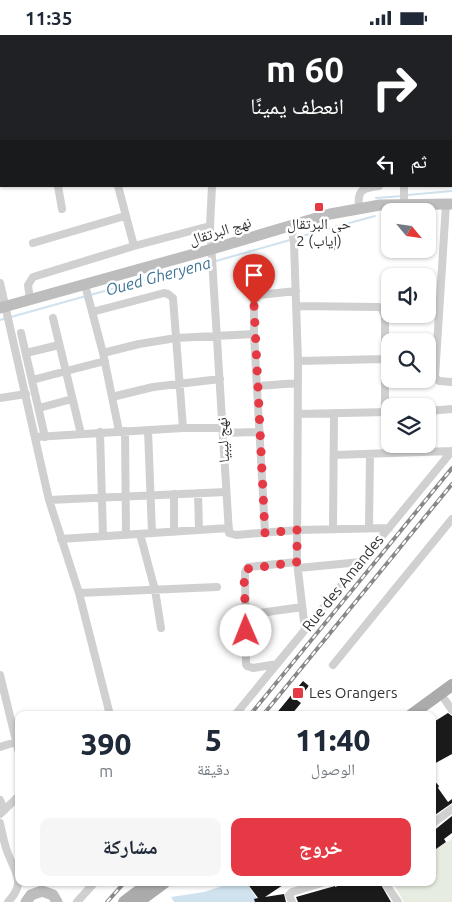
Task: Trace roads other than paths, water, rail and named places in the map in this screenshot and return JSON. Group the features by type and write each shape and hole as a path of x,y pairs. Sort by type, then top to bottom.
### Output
{"main road":[{"path":"416,711 452,685"},
{"path":"433,711 450,702"},
{"path":"124,902 145,886"},
{"path":"138,902 160,886"}],"street":[{"path":"422,35 447,35"},
{"path":"58,187 62,209"},
{"path":"118,187 134,246"},
{"name":"نهج ليبيا","path":"212,187 210,226 228,528"},
{"path":"359,208 358,198 362,190 368,187"},
{"path":"404,189 404,203"},
{"name":"نهج البرتقال","path":"436,204 449,204"},
{"path":"449,204 435,377 439,381 452,382"},
{"name":"نهج البرتقال","path":"4,309 30,300 86,288 292,230 330,214 381,205"},
{"path":"33,243 125,216"},
{"path":"30,300 28,285 33,277 134,246 210,226"},
{"path":"292,230 297,306 298,361 298,565 305,629"},
{"path":"0,283 4,309 26,353 45,437"},
{"path":"86,288 122,431 126,535"},
{"path":"265,533 254,305 256,297 259,295 296,291"},
{"path":"92,310 164,293 173,298 183,428"},
{"path":"297,306 379,307 385,316 385,333"},
{"path":"53,318 81,434"},
{"path":"16,334 35,437 50,499 79,593 109,711"},
{"path":"103,353 139,344 176,338 254,334"},
{"path":"26,353 59,345"},
{"path":"298,361 381,359"},
{"path":"32,381 105,361"},
{"path":"112,397 153,387 220,379"},
{"path":"258,386 298,383"},
{"path":"0,397 26,393"},
{"path":"39,408 72,399"},
{"path":"436,410 452,409"},
{"path":"334,413 334,529"},
{"path":"298,414 381,413"},
{"path":"35,437 183,428 260,432"},
{"path":"148,430 152,533"},
{"path":"100,432 103,536"},
{"path":"334,455 452,451"},
{"name":"Rue des Amandes","path":"238,711 452,451"},
{"path":"368,528 370,454"},
{"path":"50,499 226,492"},
{"path":"198,493 200,530"},
{"path":"174,494 174,532"},
{"path":"333,665 452,519"},
{"path":"61,539 228,528 233,535 297,530 389,528"},
{"path":"140,534 155,590 161,628"},
{"path":"277,664 253,668 246,664 244,576 246,569 361,562"},
{"path":"79,593 218,587"},
{"path":"246,615 302,607"},
{"path":"0,675 15,739"},
{"path":"0,747 15,743"},
{"path":"0,800 2,812"},
{"path":"2,812 15,800"},
{"path":"436,821 452,809"},
{"path":"0,823 7,851 15,870"},
{"path":"8,902 17,890 17,886"},
{"path":"26,902 41,886"},
{"path":"55,886 57,902"},
{"path":"76,902 91,886"},
{"path":"292,902 290,893 312,886"},
{"path":"387,886 398,902"},
{"path":"34,893 42,891 50,893 57,902"}],"water":[{"path":"223,886 249,886 259,902 174,902 171,897 204,892"}],"waterway":[{"name":"Oued Gheryena","path":"407,195 452,191"},
{"name":"Oued Gheryena","path":"376,198 402,196"},
{"name":"Oued Gheryena","path":"295,238 375,216"},
{"name":"Oued Gheryena","path":"216,261 290,240"},
{"name":"Oued Gheryena","path":"90,295 211,262"},
{"name":"Oued Gheryena","path":"11,317 86,296"},
{"name":"Oued Gheryena","path":"0,320 6,318"}],"railway":[{"path":"253,711 452,468"},
{"path":"266,711 452,484"},
{"path":"107,902 121,886"}],"place":[{"name":"حي البرتقال 2 (إياب)","path":"319,207"},
{"name":"Les Orangers","path":"298,693"}]}
